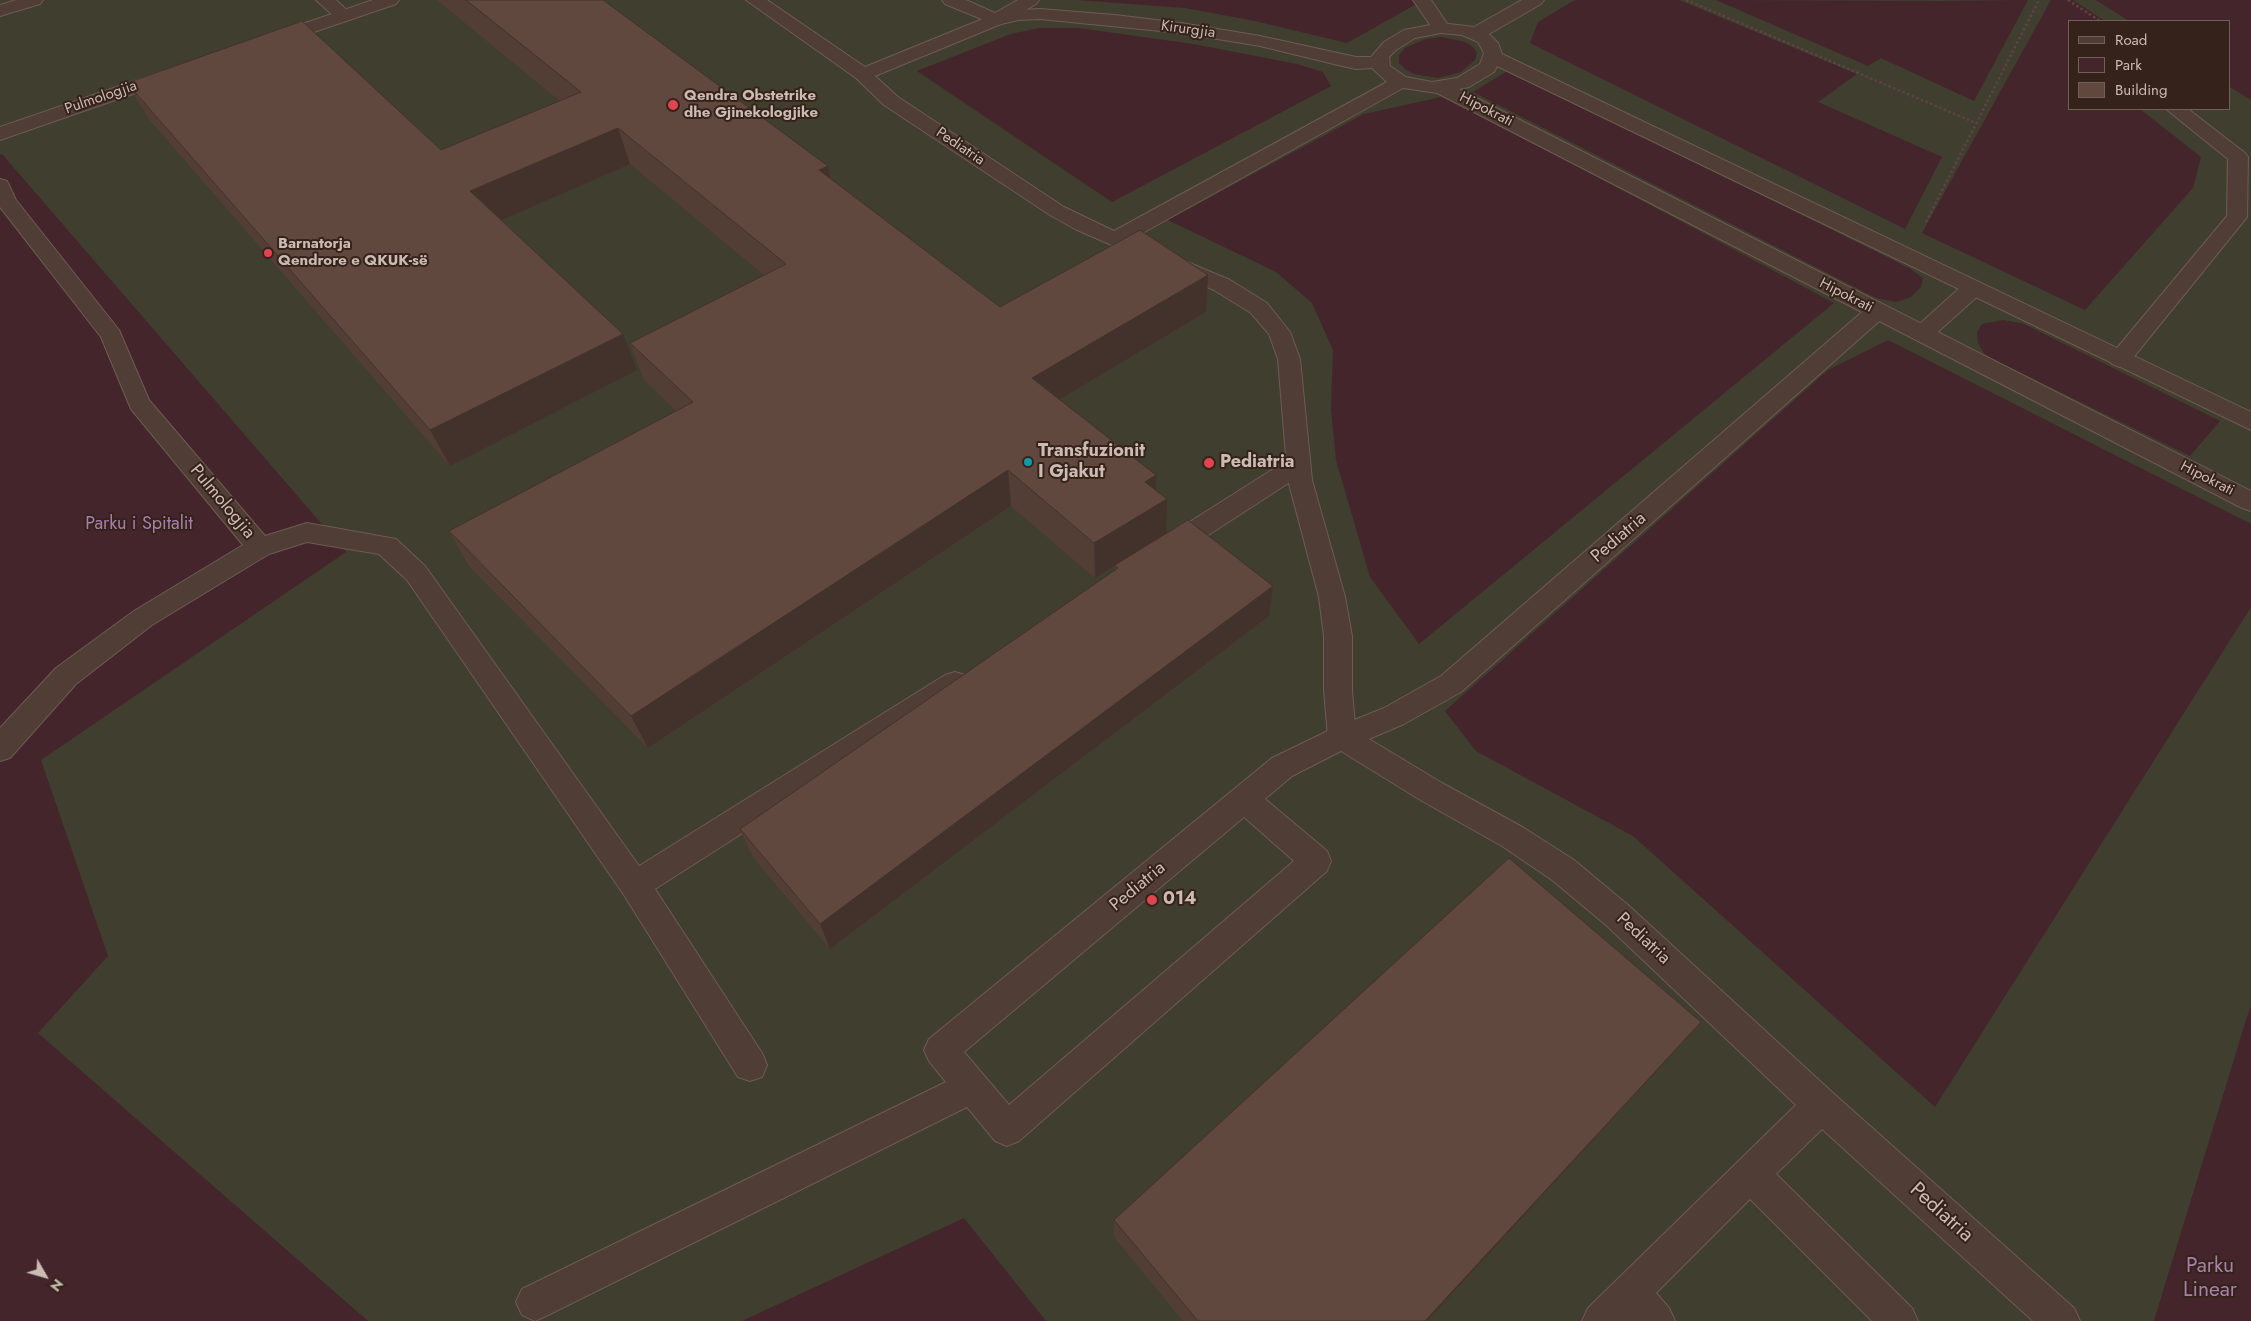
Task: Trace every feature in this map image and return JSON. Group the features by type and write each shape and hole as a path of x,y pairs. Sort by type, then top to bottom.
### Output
{"street":[{"path":"0,11 34,0"},
{"path":"325,0 344,16"},
{"path":"260,44 390,0"},
{"name":"Pediatria","path":"756,0 862,74 891,101 1057,212 1082,225 1222,285 1259,308 1278,332 1289,359 1300,480 1332,596 1338,636 1338,691 1342,737"},
{"path":"951,0 996,20"},
{"name":"Kirurgjia","path":"862,74 996,20 1030,0"},
{"path":"1422,0 1441,28"},
{"path":"1476,34 1534,0"},
{"name":"Kirurgjia","path":"996,20 1020,15 1040,14 1115,20 1260,41 1356,63 1379,62"},
{"path":"1379,62 1384,51 1410,34 1441,28 1465,30 1476,34 1489,43 1493,49 1493,56 1972,289 2251,422"},
{"name":"Hipokrati","path":"1379,62 1386,73 1400,82 1422,87 1442,88 1462,83 1479,75 1488,68 1493,56"},
{"name":"Pulmologjia","path":"0,134 186,69"},
{"path":"1116,239 1400,82"},
{"name":"Hipokrati","path":"1442,88 2251,502"},
{"path":"2120,359 2237,217 2238,157 2177,110"},
{"name":"Pulmologjia","path":"0,185 6,201 111,335 139,403 260,547 143,618 66,676 16,729 0,749"},
{"path":"1922,334 1972,289"},
{"name":"Pediatria","path":"971,1087 941,1050 1282,767 1342,737 1394,716 1451,684 1877,312"},
{"path":"1147,561 1298,465"},
{"path":"260,547 307,532 387,546 416,573 635,885 750,1065"},
{"path":"635,885 979,667"},
{"name":"Pediatria","path":"1342,737 1432,792 1513,837 1563,870 1618,915 1821,1105 2061,1321"},
{"path":"535,1302 971,1087 1007,1129 1316,861 1244,799"},
{"path":"1601,1321 1821,1105"},
{"path":"1750,1174 1899,1321"},
{"path":"1630,1293 1656,1321"}],"path":[{"path":"1686,0 1976,123"},
{"path":"1908,258 2039,0"},
{"path":"2068,0 2098,20"}],"shaded area":[{"path":"0,0 2251,0 2251,1006 2154,1321 0,1321"}],"green space":[{"path":"1077,0 1418,0 1420,2 1347,43 1255,21 1185,8"},
{"path":"1575,0 1679,0 1857,74 1818,102 1942,157 1905,229 1530,43 1538,22"},
{"path":"1716,0 2028,0 1974,101 1881,58 1868,66"},
{"path":"2051,0 2073,0 2103,20 2068,20 2068,110 2141,110 2201,157 2193,188 2085,310 1922,233"},
{"path":"2096,0 2251,0 2251,100 2231,88 2231,20 2127,20"},
{"path":"1039,28 1078,28 1193,44 1297,64 1323,72 1331,86 1112,202 917,71 1011,34"},
{"path":"1441,37 1465,42 1473,47 1477,53 1475,60 1461,72 1438,78 1414,74 1399,63 1399,55 1405,48 1426,39"},
{"path":"1509,70 1909,268 1923,278 1921,287 1911,297 1896,302 1876,298 1473,92"},
{"path":"1446,96 1834,303 1419,644 1370,577 1336,460 1331,410 1333,350 1312,303 1276,272 1168,220 1364,114"},
{"name":"Parku i Spitalit","path":"2,154 346,552 41,760 108,956 38,1033 368,1321 0,1321 0,155"},
{"path":"2003,320 2024,324 2220,421 2190,456 1985,355 1978,343 1977,332 1982,324"},
{"path":"1888,340 2251,524 2251,607 1935,1107 1633,836 1476,751 1445,711 1828,370"},
{"name":"Parku Linear","path":"2251,1006 2251,1321 2154,1321 2247,1017"},
{"path":"964,1218 1046,1321 742,1321"}],"building":[{"path":"466,0 603,0 828,166 819,170 1000,307 1140,230 1208,275 1032,378 1156,475 1145,482 1167,499 1094,543 1008,470 631,716 449,531 693,402 630,343 786,264 618,128 470,191 623,334 430,430 127,83 302,21 441,150 581,92"},
{"path":"1188,520 1273,586 820,924 740,829 1118,568 1115,565"},
{"path":"1509,858 1701,1022 1425,1321 1198,1321 1114,1220"}],"place":[{"name":"Qendra Obstetrike dhe Gjinekologjike","path":"673,105"},
{"name":"Barnatorja Qendrore e QKUK-së","path":"268,253"},
{"name":"Transfuzionit I Gjakut","path":"1028,462"},
{"name":"Pediatria","path":"1209,463"},
{"name":"014","path":"1152,900"}]}
